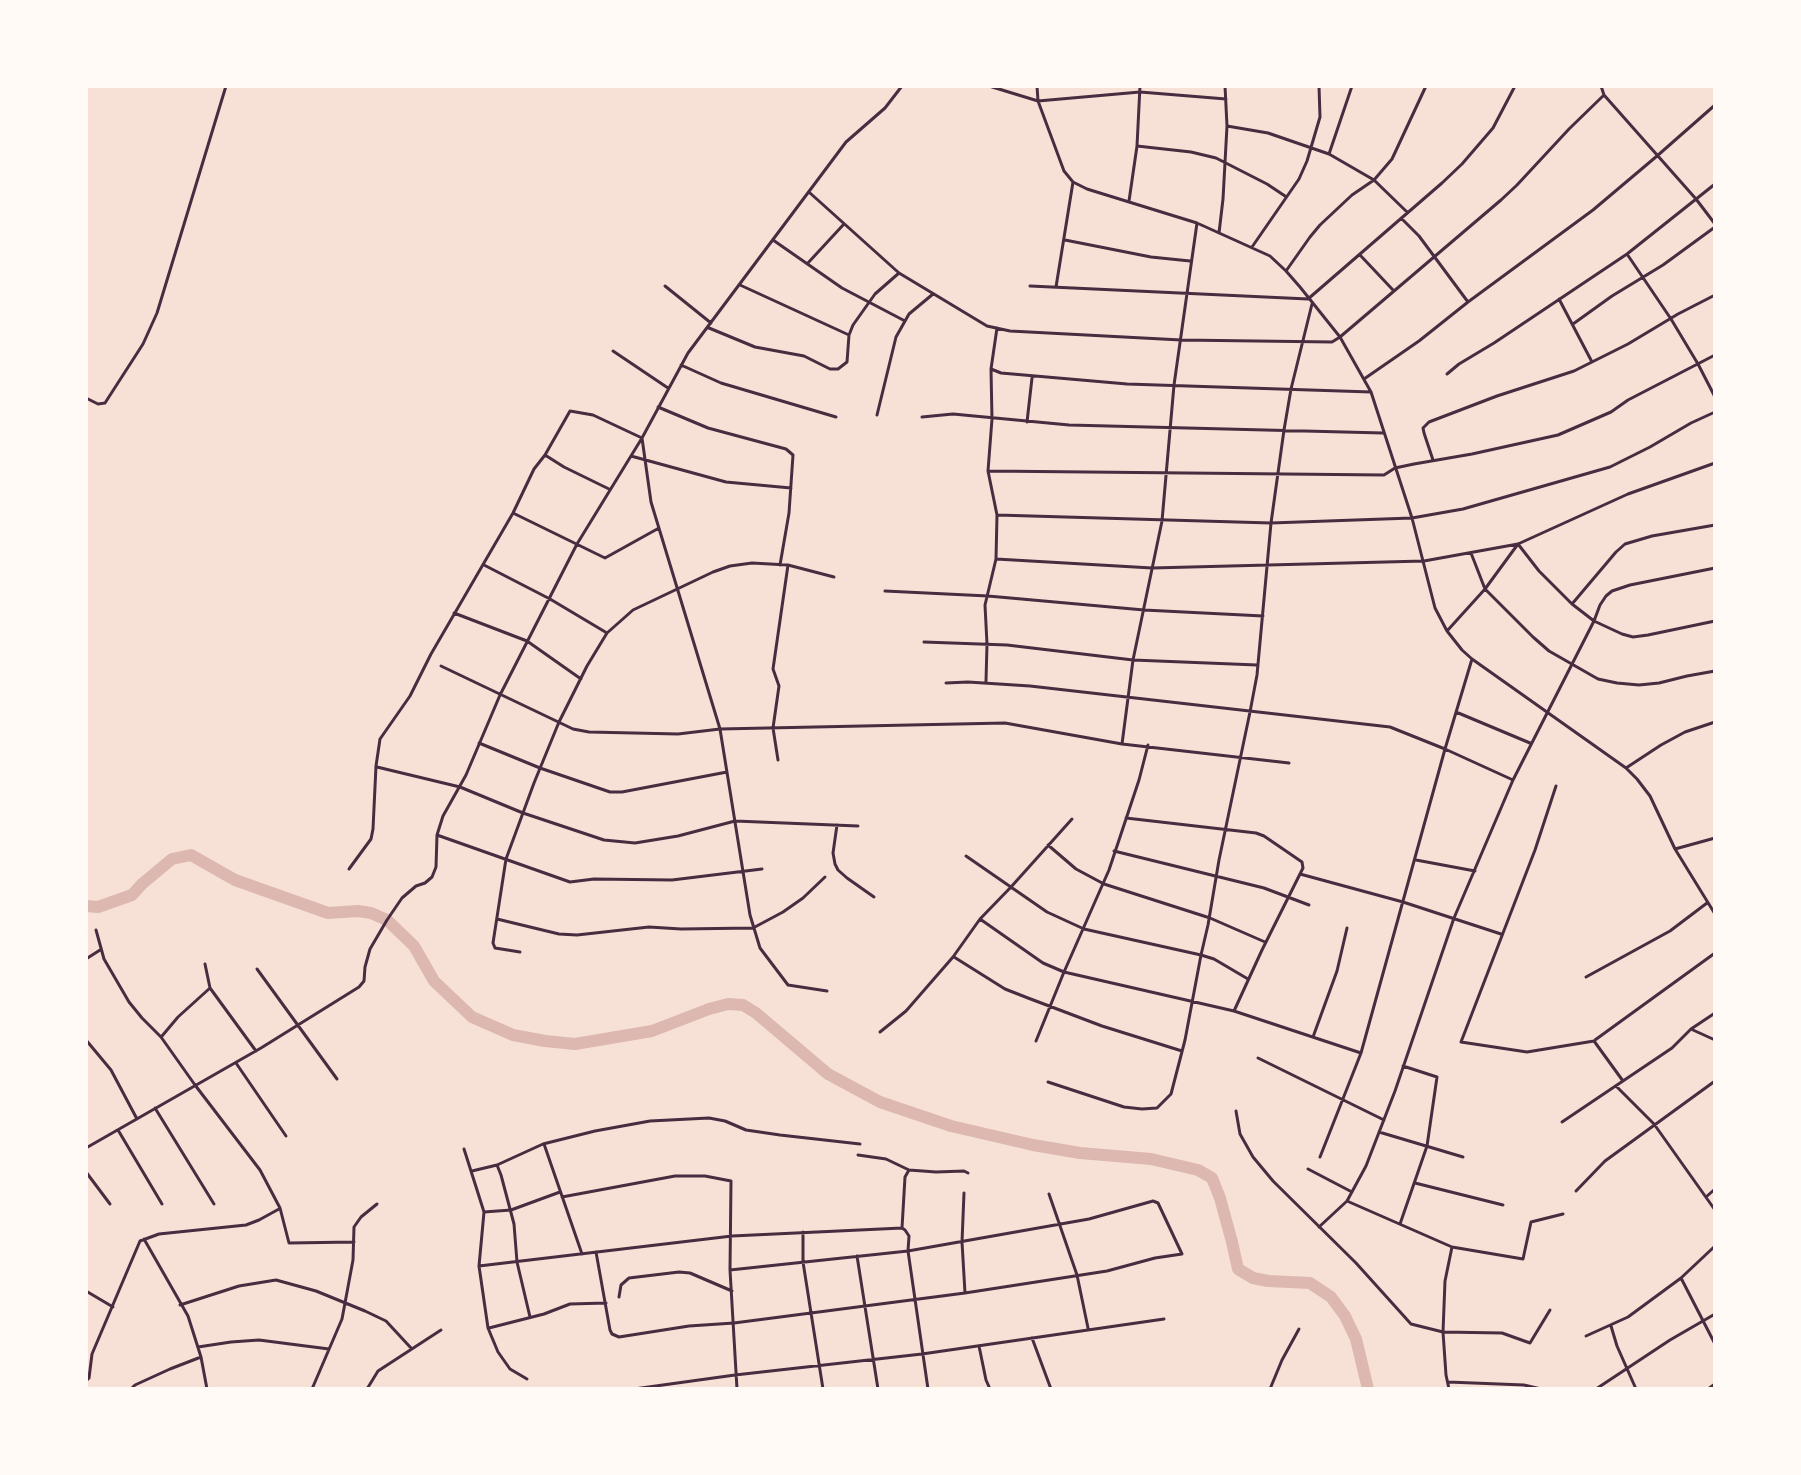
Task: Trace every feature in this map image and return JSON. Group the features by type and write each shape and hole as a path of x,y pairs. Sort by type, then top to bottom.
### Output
{"street":[{"path":"86,398 98,404 105,403 143,344 157,313 226,86"},
{"path":"86,1148 256,1051 364,981 370,949 387,920 402,898 432,877 436,867 437,835 443,816 460,787 500,695 577,544 642,438 681,365 846,142 885,108 902,86"},
{"path":"989,86 1038,101 1140,89 1226,99"},
{"path":"1037,86 1038,101 1064,171 1073,182 1197,223 1270,256 1286,271 1340,337 1371,392 1412,518 1435,608 1447,631 1472,659 1626,768 1650,796 1675,849 1715,914"},
{"path":"1219,233 1227,126 1225,86"},
{"path":"1252,247 1299,179 1312,148 1320,117 1319,86"},
{"path":"1329,154 1352,86"},
{"path":"1286,271 1320,225 1352,195 1374,180 1392,159 1426,86"},
{"path":"1030,286 1308,299 1442,183 1480,144 1493,128 1515,86"},
{"path":"1573,324 1644,278 1715,226 1696,199 1604,95 1601,86"},
{"path":"1129,201 1137,146 1140,89"},
{"path":"809,193 899,273 987,326 1010,331 1181,340 1332,342 1517,185 1604,95"},
{"path":"1364,379 1593,210 1715,105"},
{"path":"1227,126 1268,133 1329,154 1374,180 1407,213"},
{"path":"1137,146 1205,154 1224,161 1285,196"},
{"path":"1056,287 1073,182"},
{"path":"1447,374 1627,254 1715,184"},
{"path":"1401,218 1468,302"},
{"path":"1122,744 1133,660 1162,521 1174,385 1197,223"},
{"path":"807,264 844,224"},
{"path":"773,240 842,288 905,321"},
{"path":"1065,240 1151,257 1190,261"},
{"path":"1627,254 1671,319 1715,397"},
{"path":"1360,255 1394,291"},
{"path":"665,286 709,326 755,347 804,356 830,369 838,369 847,362 853,325 875,294 899,273"},
{"path":"740,284 849,335"},
{"path":"877,415 896,337 909,314 933,294"},
{"path":"1433,460 1423,428 1429,422 1574,371 1715,295"},
{"path":"1559,299 1592,362"},
{"path":"1048,1082 1124,1107 1142,1109 1157,1108 1171,1094 1210,918 1250,712 1284,430 1312,304"},
{"path":"985,683 985,605 996,559 997,515 988,471 992,419 991,369 997,328"},
{"path":"613,351 668,388"},
{"path":"988,471 1384,475 1395,468 1558,435 1611,412 1715,355"},
{"path":"681,365 721,383 836,417"},
{"path":"991,369 1001,373 1127,384 1371,392"},
{"path":"1027,422 1032,376"},
{"path":"658,407 708,428 790,450 794,462 779,565"},
{"path":"349,869 371,839 380,739 410,696 513,513 534,469 570,411 593,415 642,438"},
{"path":"997,515 1271,523 1412,518 1463,509 1610,467 1715,412"},
{"path":"922,417 953,414 1069,425 1383,433"},
{"path":"642,438 651,502 720,729 753,928 760,948 788,985 827,991"},
{"path":"545,455 611,490"},
{"path":"631,456 726,482 791,488"},
{"path":"996,559 1152,568 1424,561 1518,544 1628,494 1715,463"},
{"path":"513,513 605,558 659,528"},
{"path":"1572,604 1625,544 1715,525"},
{"path":"1447,631 1485,589 1518,544"},
{"path":"1518,544 1539,571 1572,604 1594,621 1622,634 1633,637 1715,621"},
{"path":"1471,553 1485,589 1533,637 1549,651 1598,679 1639,685 1715,671"},
{"path":"520,952 493,946 506,859 559,722 607,633 633,610 730,566 752,563 788,565 834,577"},
{"path":"482,565 550,599 607,633"},
{"path":"778,760 773,728 779,686 773,669 788,565"},
{"path":"1319,1227 1347,1201 1366,1166 1454,918 1513,780 1600,605 1612,591 1630,585 1715,568"},
{"path":"885,591 1263,616"},
{"path":"454,613 527,641 581,679"},
{"path":"924,642 1007,645 1133,660 1257,665"},
{"path":"1320,1157 1361,1053 1472,659"},
{"path":"441,666 573,729 589,732 678,734 720,729 1005,723 1122,744 1289,763"},
{"path":"946,683 1030,686 1390,727 1513,780"},
{"path":"1456,712 1531,744"},
{"path":"1626,768 1685,732 1715,722"},
{"path":"479,743 610,792 727,772"},
{"path":"1036,1041 1104,884 1148,745"},
{"path":"376,766 460,787 523,813 604,840 635,843 678,836 735,821 858,826"},
{"path":"1556,786 1535,850 1461,1042 1527,1052 1594,1041 1715,953"},
{"path":"1126,818 1264,836 1302,862 1303,868 1234,1011"},
{"path":"880,1032 906,1011 953,957 980,919 1072,819"},
{"path":"837,825 833,853 838,870 874,897"},
{"path":"437,835 570,882 594,879 672,880 762,869"},
{"path":"1675,849 1715,838"},
{"path":"1048,845 1076,869 1104,884 1210,918 1265,942"},
{"path":"1114,851 1264,888 1309,905"},
{"path":"966,856 1047,912 1084,929 1201,955 1248,979"},
{"path":"1415,860 1475,871"},
{"path":"1300,874 1403,902 1501,934"},
{"path":"497,919 559,934 577,935 649,927 753,928 803,898 825,877"},
{"path":"1586,977 1670,931 1707,903"},
{"path":"980,919 1043,963 1064,972 1234,1011 1361,1053"},
{"path":"1313,1037 1337,971 1347,928"},
{"path":"96,930 100,950 129,1002 161,1037 260,1170 280,1208 289,1243 354,1242"},
{"path":"86,959 100,950"},
{"path":"953,957 1005,989 1102,1026 1182,1051"},
{"path":"205,964 210,988 256,1051"},
{"path":"257,969 337,1079"},
{"path":"161,1037 187,1007 210,988"},
{"path":"1562,1122 1672,1048 1691,1029 1715,1013"},
{"path":"1691,1029 1715,1040"},
{"path":"86,1040 111,1070 137,1119"},
{"path":"1594,1041 1623,1081"},
{"path":"1258,1058 1384,1120"},
{"path":"236,1062 286,1136"},
{"path":"1400,1224 1427,1146 1437,1077 1403,1066"},
{"path":"1576,1191 1605,1161 1715,1081"},
{"path":"1616,1086 1654,1124 1715,1210"},
{"path":"155,1108 214,1204"},
{"path":"1236,1111 1240,1134 1253,1157 1411,1324 1443,1332 1502,1333 1530,1343 1550,1310"},
{"path":"472,1171 497,1165 543,1144 650,1121 709,1118 757,1132 860,1144"},
{"path":"118,1130 162,1204"},
{"path":"1379,1132 1463,1157"},
{"path":"543,1144 582,1254"},
{"path":"464,1149 484,1212 479,1266 488,1328 498,1352 510,1369 527,1379"},
{"path":"858,1155 886,1159 909,1170 968,1173"},
{"path":"497,1165 511,1210 517,1262 530,1317"},
{"path":"1308,1169 1352,1192"},
{"path":"902,1228 905,1177 909,1170"},
{"path":"86,1172 110,1204"},
{"path":"484,1212 511,1210 561,1194 647,1179 705,1176 731,1181 730,1270 737,1389"},
{"path":"1415,1183 1503,1205"},
{"path":"1706,1197 1715,1189"},
{"path":"964,1193 962,1242 965,1293"},
{"path":"1049,1194 1077,1275 1088,1330"},
{"path":"596,1252 610,1330 619,1337 965,1293 1107,1271 1182,1254 1158,1203 1153,1201 1089,1219 908,1251 730,1270"},
{"path":"1347,1201 1452,1247 1523,1259 1531,1222 1563,1214"},
{"path":"312,1389 342,1319 353,1260 355,1223 377,1204"},
{"path":"87,1378 92,1354 137,1245 159,1234 246,1225 280,1208"},
{"path":"479,1266 732,1236 902,1228 909,1236 908,1251 928,1389"},
{"path":"803,1232 803,1262 823,1389"},
{"path":"144,1239 188,1316 207,1389"},
{"path":"1586,1336 1628,1317 1681,1278 1715,1246"},
{"path":"1449,1389 1443,1332 1445,1281 1452,1247"},
{"path":"857,1256 878,1389"},
{"path":"619,1297 621,1285 629,1278 679,1272 690,1273 732,1291"},
{"path":"1681,1278 1715,1344"},
{"path":"180,1305 239,1286 276,1280 316,1291 386,1321 411,1348"},
{"path":"86,1291 113,1307"},
{"path":"488,1328 570,1304 606,1303"},
{"path":"1596,1389 1715,1314"},
{"path":"634,1389 922,1354 1164,1319"},
{"path":"1611,1324 1636,1389"},
{"path":"1270,1389 1299,1329"},
{"path":"367,1389 378,1371 441,1330"},
{"path":"1032,1338 1051,1389"},
{"path":"198,1347 259,1340 329,1349"},
{"path":"979,1346 990,1389"},
{"path":"131,1389 201,1357"},
{"path":"1448,1382 1524,1385 1541,1389"},
{"path":"1708,1389 1715,1384"}],"waterway":[{"path":"86,906 98,907 132,895 172,859 191,855 235,880 328,913 358,911 387,920 414,946 434,981 472,1017 513,1035 575,1044 652,1031 709,1009 728,1004 743,1005 828,1074 880,1102 951,1126 1033,1145 1080,1153 1151,1159 1198,1170 1212,1178 1238,1269 1253,1278 1268,1281 1310,1283 1331,1297 1356,1339 1368,1389"}]}
